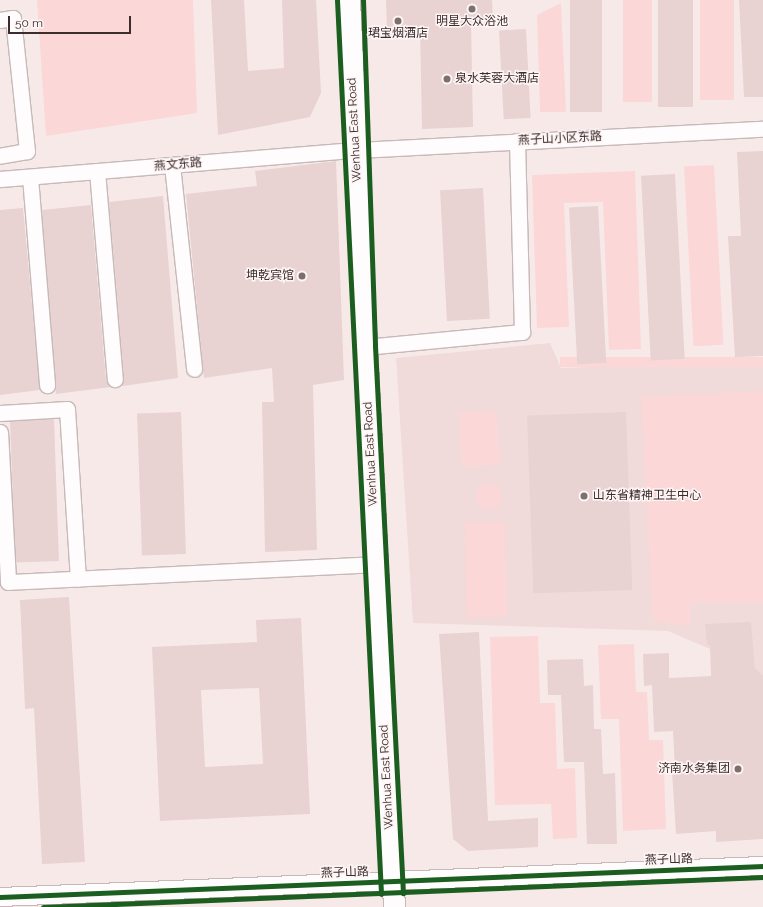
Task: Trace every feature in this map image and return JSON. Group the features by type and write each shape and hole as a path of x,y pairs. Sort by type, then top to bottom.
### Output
{"main road":[{"name":"Wenhua East Road","path":"349,0 376,564 394,894"}],"street":[{"path":"0,20 14,18 27,151 0,156"},
{"name":"燕子山小区东路","path":"356,150 763,129"},
{"path":"366,347 522,332 516,141"},
{"name":"燕文东路","path":"0,179 356,150"},
{"path":"172,165 194,369"},
{"path":"98,171 115,379"},
{"path":"30,177 47,385"},
{"path":"0,413 68,409 78,579"},
{"path":"0,432 8,582 376,564"},
{"name":"燕子山路","path":"0,897 394,894 763,866"},
{"path":"44,907 394,894 763,877"}],"shaded area":[{"path":"37,0 193,0 197,113 46,136"},
{"path":"623,0 652,0 652,102 623,102"},
{"path":"700,0 734,0 734,100 700,100"},
{"path":"561,3 566,112 540,112 537,15"},
{"path":"714,165 723,345 693,346 684,167"},
{"path":"635,171 641,349 609,350 603,202 564,203 569,327 537,328 532,175"},
{"name":"山东省精神卫生中心","path":"550,343 561,368 763,361 763,698 710,649 668,631 413,623 396,358"},
{"path":"560,357 763,357 763,367 560,367"},
{"path":"763,391 763,604 760,602 690,602 690,626 653,621 641,397"},
{"path":"497,411 500,465 462,467 459,413"},
{"path":"489,484 498,488 502,497 498,506 489,510 480,506 476,497 480,488"},
{"path":"505,522 507,617 467,618 465,523"},
{"path":"538,636 540,703 555,703 557,769 575,768 577,838 553,839 551,804 495,805 490,637"},
{"path":"634,644 636,692 647,692 649,740 663,740 666,829 623,831 619,719 601,719 598,645"}],"building":[{"path":"211,0 244,0 248,71 284,68 282,0 316,0 321,93 310,117 218,135"},
{"name":"泉水芙蓉大酒店","path":"386,0 492,0 493,18 471,21 473,127 422,129 420,27 387,29"},
{"path":"570,0 602,0 602,112 570,112"},
{"path":"658,0 693,0 693,107 658,107"},
{"path":"739,0 763,0 763,97 744,97"},
{"path":"526,29 531,118 504,119 499,30"},
{"path":"763,151 763,356 735,357 728,236 741,236 737,152"},
{"path":"336,161 344,380 313,385 317,550 265,552 262,402 274,402 272,368 204,378 186,194 257,186 255,171"},
{"path":"675,174 685,359 651,361 641,176"},
{"path":"483,188 490,319 447,321 440,190"},
{"path":"163,196 178,378 123,386 121,385 124,378 109,202"},
{"path":"91,205 106,380 111,387 56,394 42,210"},
{"path":"598,206 606,363 577,364 569,208"},
{"path":"23,208 40,390 0,395 0,210"},
{"path":"181,412 186,554 142,555 137,414"},
{"path":"626,412 632,590 533,593 527,415"},
{"path":"54,419 59,561 15,562 10,421"},
{"path":"69,597 85,862 42,864 34,708 25,709 20,600"},
{"path":"301,618 310,814 160,821 152,647 257,642 256,620","holes":["259,688 263,764 205,767 201,690"]},
{"path":"751,622 755,668 763,676 763,839 716,842 716,831 676,834 672,772 675,772 673,731 654,732 652,685 644,686 643,654 669,653 669,678 711,676 710,646 707,644 705,624"},
{"path":"479,632 488,821 538,818 538,847 468,851 453,839 439,634"},
{"path":"583,659 584,686 593,685 594,729 601,729 603,774 615,773 617,844 587,844 584,762 564,762 561,695 548,695 547,660"}],"cycle path":[{"path":"337,0 381,894"},
{"path":"363,0 375,346 403,893"},
{"path":"0,897 763,866"},
{"path":"43,907 763,877"}],"place":[{"name":"明星大众浴池","path":"472,9"},
{"name":"珺宝烟酒店","path":"398,21"},
{"name":"泉水芙蓉大酒店","path":"447,79"},
{"name":"坤乾宾馆","path":"302,276"},
{"name":"山东省精神卫生中心","path":"584,496"},
{"name":"济南水务集团","path":"738,769"}]}
